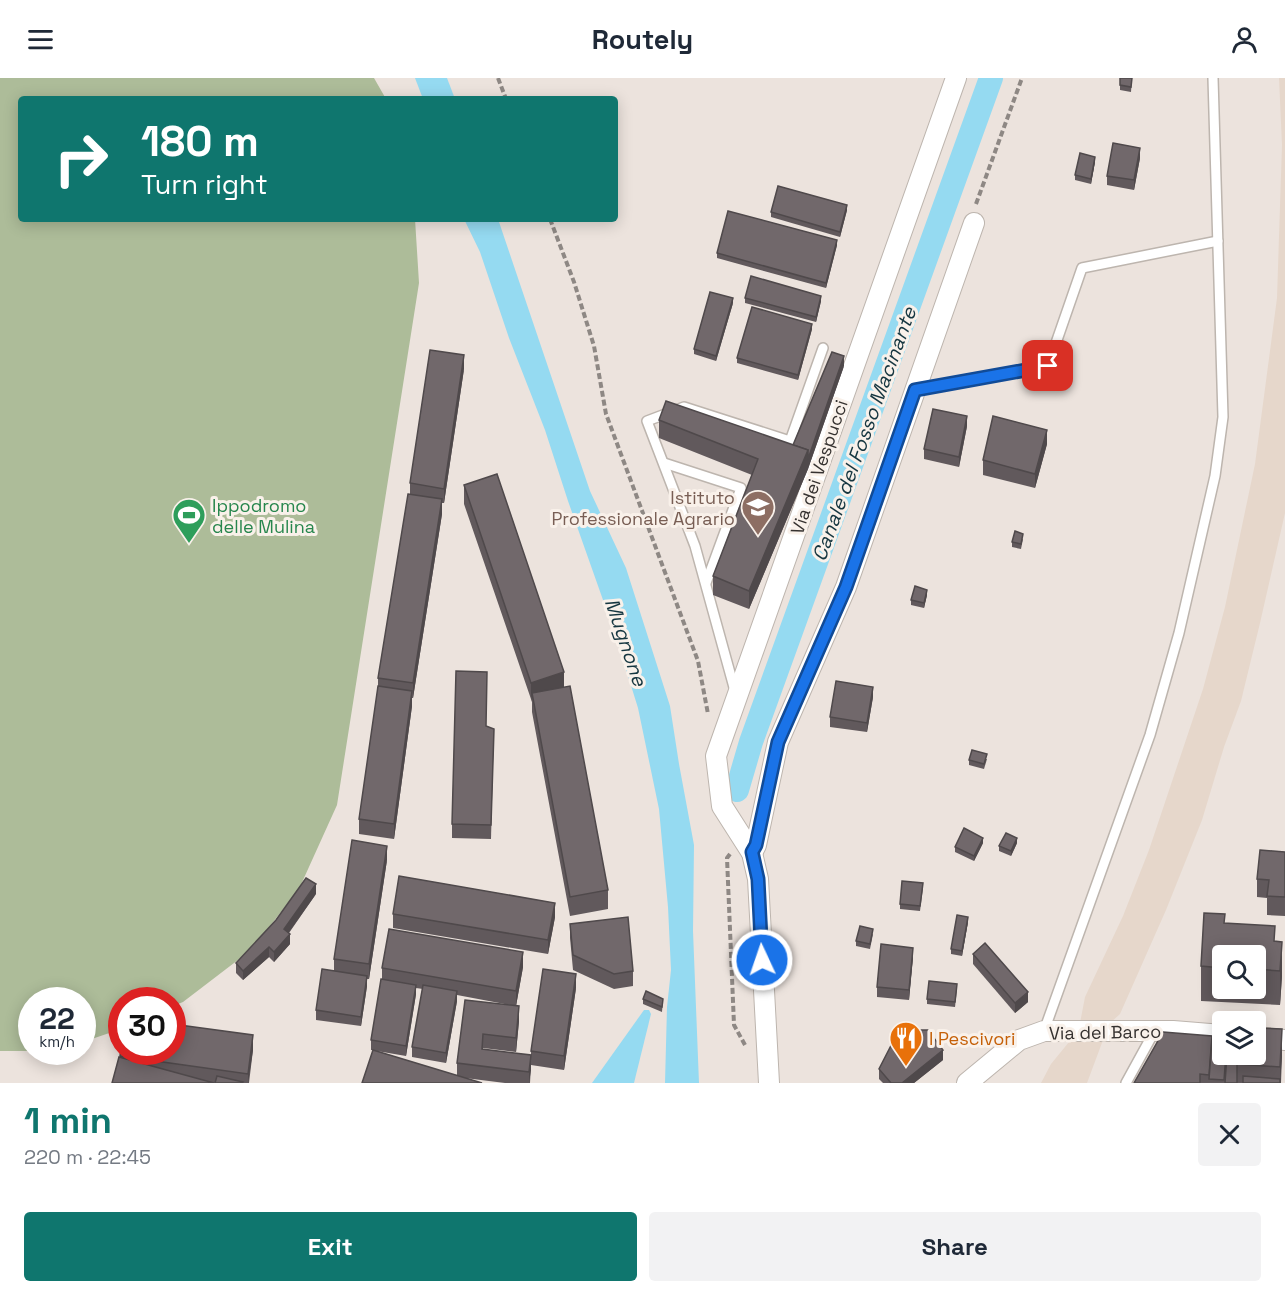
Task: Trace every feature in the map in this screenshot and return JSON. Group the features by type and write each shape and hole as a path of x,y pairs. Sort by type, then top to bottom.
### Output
{"street":[{"name":"Via dei Vespucci","path":"769,1083 758,879 744,841 722,806 716,756 956,78"},
{"name":"Via dei Vespucci","path":"744,841 756,845 778,742 846,587 974,223"},
{"name":"Via del Barco","path":"967,1083 1019,1040 1044,1031 1212,1035"},
{"path":"1266,1039 1285,1040"}],"lane":[{"path":"1044,1031 1150,735 1179,633 1215,476 1223,417 1213,78"},
{"path":"915,390 1048,366 1082,268 1218,241"},
{"path":"737,699 695,546 647,421 684,407 790,441 824,348"},
{"path":"664,463 741,488 705,584"},
{"path":"1126,1083 1154,1032"}],"path":[{"path":"498,78 505,96"},
{"path":"974,223 972,216 1022,78"},
{"path":"551,222 574,282 594,346 606,414 699,661 716,756"},
{"path":"744,841 727,858 734,1024 745,1045 746,1055"}],"shaded area":[{"path":"1279,78 1285,78 1285,513 1260,623 1241,701 1224,747 1202,820 1166,910 1120,1014 1109,1024 1087,1083 1041,1083 1051,1064 1069,1042 1080,1023 1085,997 1123,916 1149,850 1203,689 1225,607 1255,464 1277,298 1282,145"}],"green space":[{"name":"Ippodromo delle Mulina","path":"0,78 374,78 384,96 18,96 18,222 415,222 419,283 337,805 299,889 251,950 186,1000 186,987 108,987 108,1033 96,1038 96,987 18,987 18,1051 0,1051"}],"water":[{"path":"415,78 447,78 454,96 422,96"},
{"name":"Mugnone","path":"465,222 499,222 590,491 626,568 670,706 694,845 693,931 699,1083 665,1083 667,1007 671,970 668,907 659,809 638,708 545,430 509,338 480,252"},
{"path":"644,1010 649,1010 651,1014 634,1083 592,1083"}],"building":[{"path":"1120,78 1132,78 1131,87 1120,85"},
{"path":"1113,143 1140,148 1134,180 1107,176"},
{"path":"1080,153 1095,157 1091,179 1075,175"},
{"path":"778,186 847,205 840,232 771,212"},
{"path":"728,211 837,240 826,283 717,253"},
{"path":"751,276 821,296 816,317 745,298"},
{"path":"710,292 733,298 716,356 694,349"},
{"path":"752,307 812,324 798,375 737,358"},
{"path":"430,350 464,355 444,489 410,483"},
{"path":"832,352 844,356 808,459 808,450 793,445"},
{"name":"Istituto Professionale Agrario","path":"666,401 808,450 749,591 713,576 758,459 659,420"},
{"path":"933,409 967,416 959,457 924,449"},
{"path":"993,416 1047,430 1035,474 983,460"},
{"path":"497,474 564,672 531,683 464,485"},
{"path":"408,494 442,499 413,683 378,678"},
{"path":"1015,531 1023,534 1021,544 1012,542"},
{"path":"915,586 927,590 924,603 911,600"},
{"path":"456,671 487,672 486,726 494,729 491,825 452,824"},
{"path":"836,681 873,687 867,723 830,717"},
{"path":"378,686 412,691 394,824 359,819"},
{"path":"570,686 608,890 570,897 532,693"},
{"path":"972,750 987,754 984,764 969,760"},
{"path":"964,828 983,838 974,856 955,847"},
{"path":"1006,833 1017,838 1011,851 999,846"},
{"path":"352,840 387,846 369,964 334,959"},
{"path":"1260,850 1285,852 1285,897 1267,896 1269,880 1257,879"},
{"path":"399,876 555,903 548,940 393,914"},
{"path":"306,878 316,884 284,929 290,934 274,952 269,947 243,971 236,963 276,920"},
{"path":"902,881 923,883 920,906 900,904"},
{"path":"1204,913 1225,914 1224,923 1275,926 1274,941 1282,942 1280,971 1266,970 1266,945 1212,945 1212,967 1201,966"},
{"path":"957,915 968,917 962,951 951,949"},
{"path":"628,917 633,971 614,974 573,955 570,924"},
{"path":"860,926 873,929 870,944 856,941"},
{"path":"389,929 523,952 516,991 382,968"},
{"path":"985,943 1028,992 1015,1003 973,954"},
{"path":"881,944 913,948 909,990 877,987"},
{"path":"322,969 367,976 361,1017 316,1010"},
{"path":"543,969 576,974 564,1056 531,1051"},
{"path":"381,979 416,985 406,1046 371,1040"},
{"path":"929,981 957,984 955,1002 927,999"},
{"path":"423,985 457,991 446,1053 412,1047"},
{"path":"646,991 663,999 662,1007 643,999"},
{"path":"465,1000 519,1006 516,1038 483,1034 482,1049 531,1055 529,1072 457,1063"},
{"path":"186,1026 253,1035 248,1074 184,1065 186,1065"},
{"path":"1266,1028 1282,1029 1280,1067 1251,1065 1266,1065"},
{"path":"899,1030 928,1030 943,1050 902,1083 891,1083 879,1069"},
{"path":"1163,1032 1212,1036 1209,1075 1200,1074 1200,1083 1134,1083"},
{"path":"1212,1040 1212,1065 1225,1065 1224,1080 1209,1079"},
{"path":"373,1050 482,1083 362,1083"},
{"path":"117,1065 148,1065 214,1083 112,1083"},
{"path":"1226,1065 1237,1065 1237,1083 1225,1083"},
{"path":"217,1076 243,1082 215,1083"},
{"path":"1243,1076 1280,1079 1280,1083 1243,1083"}],"waterway":[{"name":"Canale del Fosso Macinante","path":"737,790 751,742 991,78"}],"place":[{"name":"Istituto Professionale Agrario","path":"758,536"},
{"name":"Ippodromo delle Mulina","path":"189,544"},
{"name":"I Pescivori","path":"906,1067"}],"route":[{"path":"762,960 758,879 752,852 756,845 778,742 846,587 915,390 1048,366"}]}
